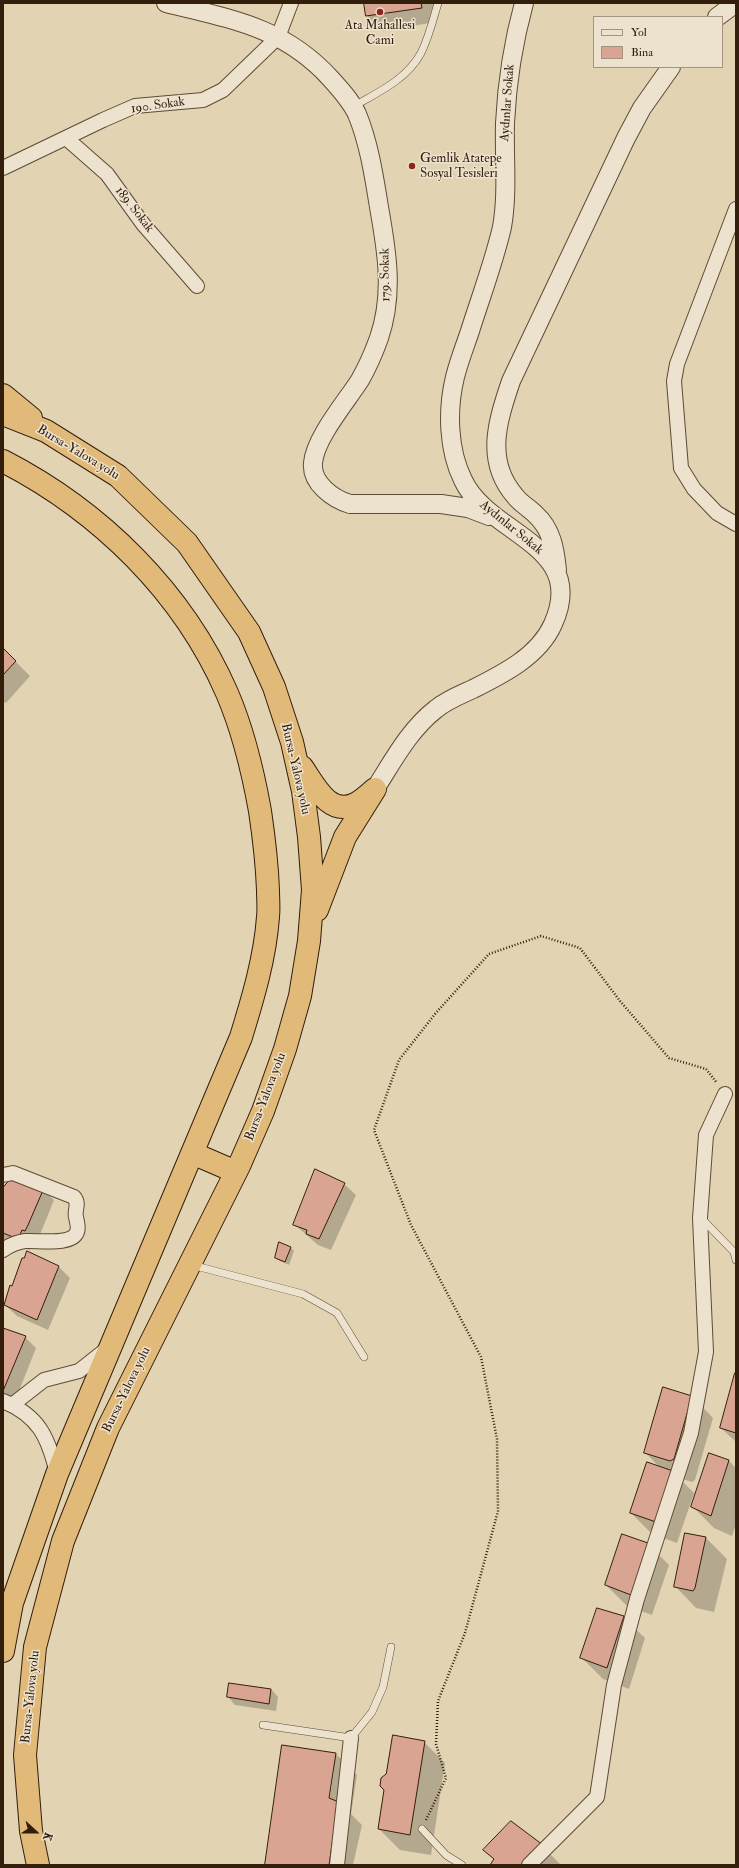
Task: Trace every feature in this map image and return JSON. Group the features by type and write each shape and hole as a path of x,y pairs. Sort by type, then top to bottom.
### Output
{"highway":[{"path":"3,395 46,431"},
{"name":"Bursa-Yalova yolu","path":"3,414 46,431 118,476 187,543 249,632 274,687 295,755 303,791 309,837 313,890 310,927 300,996 285,1048 263,1111 236,1172 108,1428 63,1540 35,1647 25,1755 31,1831 38,1865"},
{"path":"3,461 27,473 84,512 134,556 171,599 204,646 227,693 244,739 257,795 267,851 269,916 257,981 241,1037 57,1474 12,1604 3,1651"},
{"path":"295,755 320,793 327,801 337,806 344,807 356,804 375,789"},
{"path":"310,927 345,837 375,789"},
{"path":"192,1153 236,1172"}],"street":[{"name":"179. Sokak","path":"166,3 242,22 264,30 298,49 318,65 340,89 353,107 370,158 387,250 389,291 386,315 370,362 318,445 313,462 313,471 324,489 341,501 360,505 398,503 441,504 483,513 499,521"},
{"path":"278,37 291,3"},
{"name":"Aydınlar Sokak","path":"375,789 405,742 426,718 447,701 505,672 540,644 546,637 557,613 560,600 559,581 546,557 538,548 499,521 468,491 462,479 453,444 450,421 455,378 498,244 502,227 504,212 507,89 511,55 524,3"},
{"path":"718,16 736,3"},
{"name":"190. Sokak","path":"3,168 135,106 203,100 223,90 278,37"},
{"path":"559,581 555,549 550,536 537,516 515,497 503,477 498,464 496,443 499,416 511,381 626,138 642,108 671,68"},
{"name":"189. Sokak","path":"66,138 106,174 143,224 197,286"},
{"path":"736,209 677,364 674,381 681,468 694,488 717,513 736,524"},
{"path":"529,1865 597,1797 614,1685 637,1599 691,1433 706,1352 700,1218 706,1134 725,1094"},
{"path":"3,1175 14,1173 74,1197 78,1204 76,1216 78,1227 74,1237 67,1241 25,1241 12,1244 3,1250"},
{"path":"57,1474 52,1452 40,1428 30,1416 8,1403 44,1380 79,1371 111,1346"},
{"path":"337,1865 351,1738"}],"lane":[{"path":"353,107 392,84 414,63 425,45 438,3"},
{"path":"700,1218 734,1252 736,1260"},
{"path":"190,1264 303,1294 336,1313 364,1357"},
{"path":"263,1725 351,1738 372,1712 383,1687 391,1647"},
{"path":"422,1829 446,1855 462,1865"}],"path":[{"path":"422,1829 446,1778 436,1744 438,1701 465,1633 498,1511 498,1439 481,1357 411,1224 374,1130 399,1060 435,1014 489,954 541,936 580,948 620,1001 669,1058 706,1069 725,1094"}],"building":[{"name":"Ata Mahallesi Cami","path":"364,3 421,3 422,8 366,16"},
{"path":"3,648 16,661 3,675"},
{"path":"315,1169 345,1183 319,1239 306,1234 307,1230 293,1225"},
{"path":"13,1176 44,1188 25,1231 22,1230 18,1239 3,1233 3,1188"},
{"path":"279,1242 291,1247 285,1262 275,1258"},
{"path":"27,1251 59,1266 37,1320 4,1305 10,1285 12,1286 22,1258 24,1258"},
{"path":"3,1328 26,1336 3,1391"},
{"path":"736,1373 736,1433 720,1428"},
{"path":"663,1387 692,1396 674,1459 670,1461 644,1453"},
{"path":"709,1453 729,1460 711,1516 691,1507"},
{"path":"647,1462 673,1471 656,1522 630,1513"},
{"path":"685,1533 706,1537 695,1588 693,1591 674,1587"},
{"path":"622,1534 648,1543 631,1595 605,1585"},
{"path":"597,1608 624,1616 607,1668 580,1658"},
{"path":"229,1683 271,1689 269,1704 227,1697"},
{"path":"393,1735 425,1741 410,1835 378,1829 384,1790 380,1786 381,1778 386,1774"},
{"path":"282,1745 336,1753 329,1798 341,1803 335,1824 329,1865 265,1865"},
{"path":"511,1821 543,1845 524,1865 490,1865 494,1859 483,1850"}],"place":[{"name":"Ata Mahallesi Cami","path":"380,12"},
{"name":"Gemlik Atatepe Sosyal Tesisleri","path":"412,166"}]}
